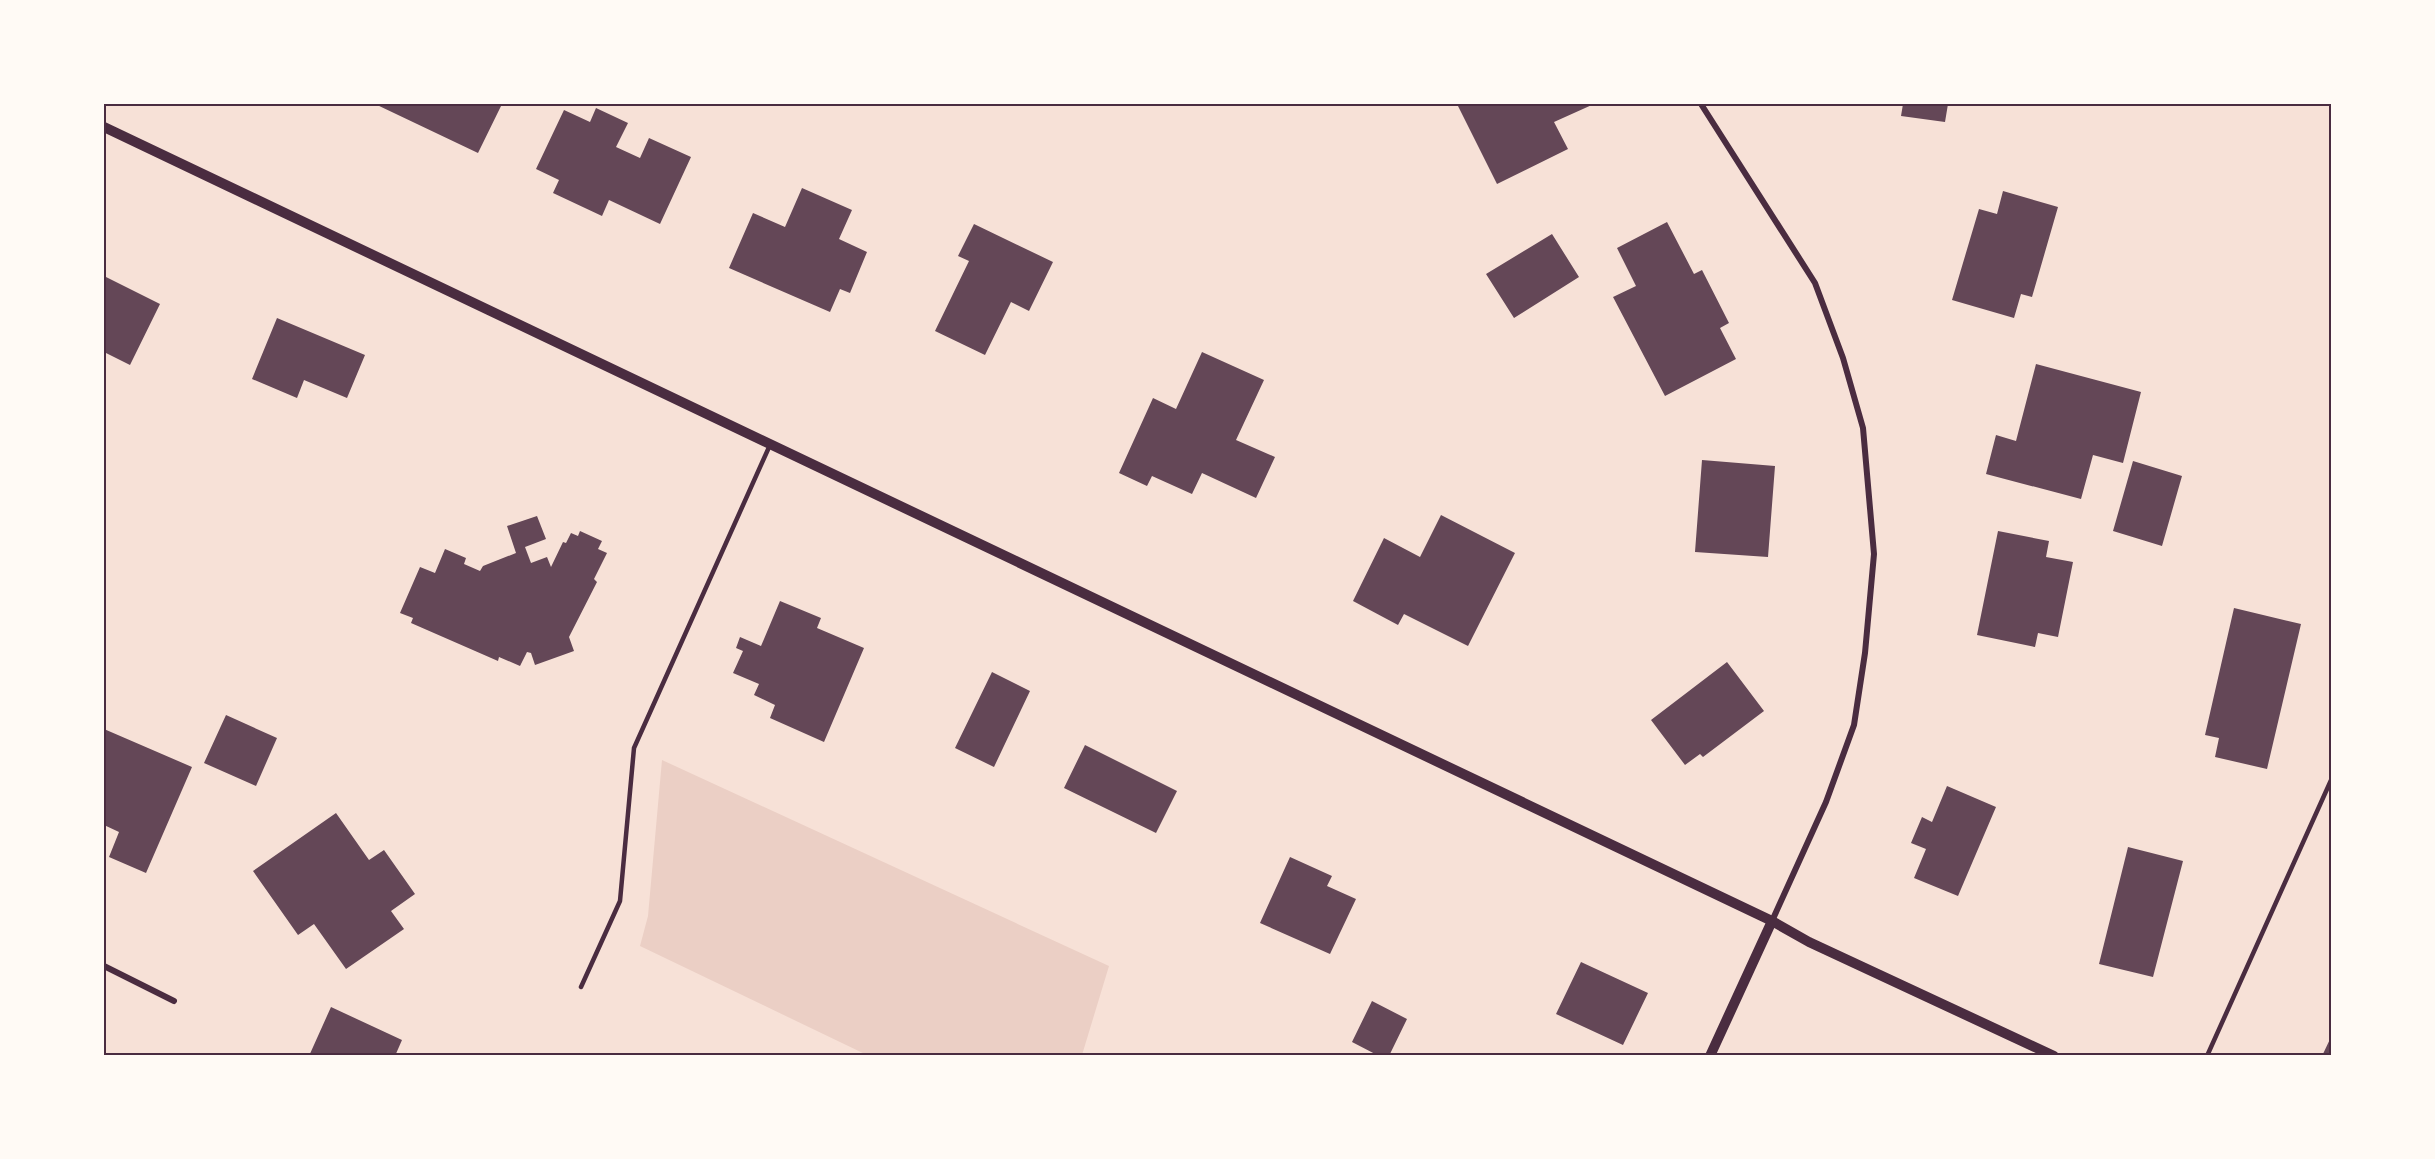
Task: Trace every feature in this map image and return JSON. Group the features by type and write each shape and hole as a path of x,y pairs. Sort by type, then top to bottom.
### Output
{"street":[{"path":"1701,104 1815,283 1843,358 1863,428 1874,554 1867,631 1854,725 1826,801 1710,1056"},
{"path":"104,127 1772,921 1809,942 2054,1056"},
{"path":"104,966 174,1001"}],"lane":[{"path":"581,987 621,901 634,748 770,445"},
{"path":"2207,1056 2331,778"}],"shaded area":[{"path":"662,760 1109,966 1082,1055 867,1055 640,946 648,916"}],"building":[{"path":"375,104 502,104 478,153"},
{"path":"1457,104 1594,104 1554,122 1568,149 1497,184"},
{"path":"1903,104 1948,104 1945,122 1901,116"},
{"path":"596,108 628,123 616,147 640,158 649,138 691,157 660,224 609,200 602,216 553,193 559,180 536,169 564,110 590,122"},
{"path":"802,188 852,210 839,239 867,252 850,293 840,289 830,312 729,268 753,213 785,227"},
{"path":"2003,191 2058,207 2032,297 2021,294 2014,318 1952,300 1979,209 1997,214"},
{"path":"1667,222 1694,274 1702,270 1729,323 1720,328 1736,359 1665,396 1613,297 1636,286 1617,248"},
{"path":"974,224 1053,262 1029,311 1011,302 985,355 935,331 969,261 958,256"},
{"path":"1552,234 1579,277 1514,318 1486,274"},
{"path":"104,276 160,304 130,365 104,352"},
{"path":"277,318 365,355 347,398 304,380 297,398 252,379"},
{"path":"1202,352 1264,380 1236,440 1275,457 1256,498 1202,473 1192,494 1152,476 1147,486 1119,473 1153,398 1176,409"},
{"path":"2036,364 2141,392 2123,463 2093,455 2081,499 1986,474 1996,435 2016,441"},
{"path":"1702,460 1775,466 1768,557 1695,552"},
{"path":"2133,461 2182,476 2162,546 2113,531"},
{"path":"1441,515 1515,553 1468,646 1404,614 1398,625 1353,601 1384,538 1420,557"},
{"path":"537,516 546,539 525,547 531,563 547,557 551,567 563,542 566,543 571,533 578,536 580,531 602,541 598,549 607,553 594,579 597,582 569,637 574,651 535,665 531,653 527,652 520,666 499,657 498,661 411,623 413,618 400,613 420,567 435,573 445,549 466,558 464,564 480,571 483,566 516,553 507,526"},
{"path":"1998,531 2049,541 2046,557 2073,562 2058,637 2038,633 2035,647 1977,635"},
{"path":"780,601 821,618 817,628 864,648 824,742 770,718 775,705 754,695 759,684 733,673 743,651 736,648 740,637 761,646"},
{"path":"2234,608 2301,624 2267,769 2215,757 2219,738 2205,735"},
{"path":"1727,662 1764,711 1703,757 1700,754 1685,765 1651,720"},
{"path":"992,672 1030,691 994,767 955,748"},
{"path":"226,715 277,738 256,786 204,763"},
{"path":"104,729 192,767 146,873 109,857 119,832 104,825"},
{"path":"1085,745 1177,791 1156,833 1064,788"},
{"path":"1947,786 1996,807 1958,896 1914,878 1926,849 1911,843 1922,817 1932,822"},
{"path":"336,813 369,860 384,850 415,894 391,911 404,929 346,969 314,924 298,935 253,871"},
{"path":"2128,847 2183,861 2153,977 2099,964"},
{"path":"1290,857 1332,876 1327,886 1356,899 1330,954 1260,923"},
{"path":"1581,962 1648,993 1623,1045 1556,1014"},
{"path":"1372,1001 1407,1019 1389,1056 1379,1056 1352,1042"},
{"path":"331,1007 402,1040 395,1056 309,1056"},
{"path":"2332,1035 2332,1056 2322,1056"}]}
